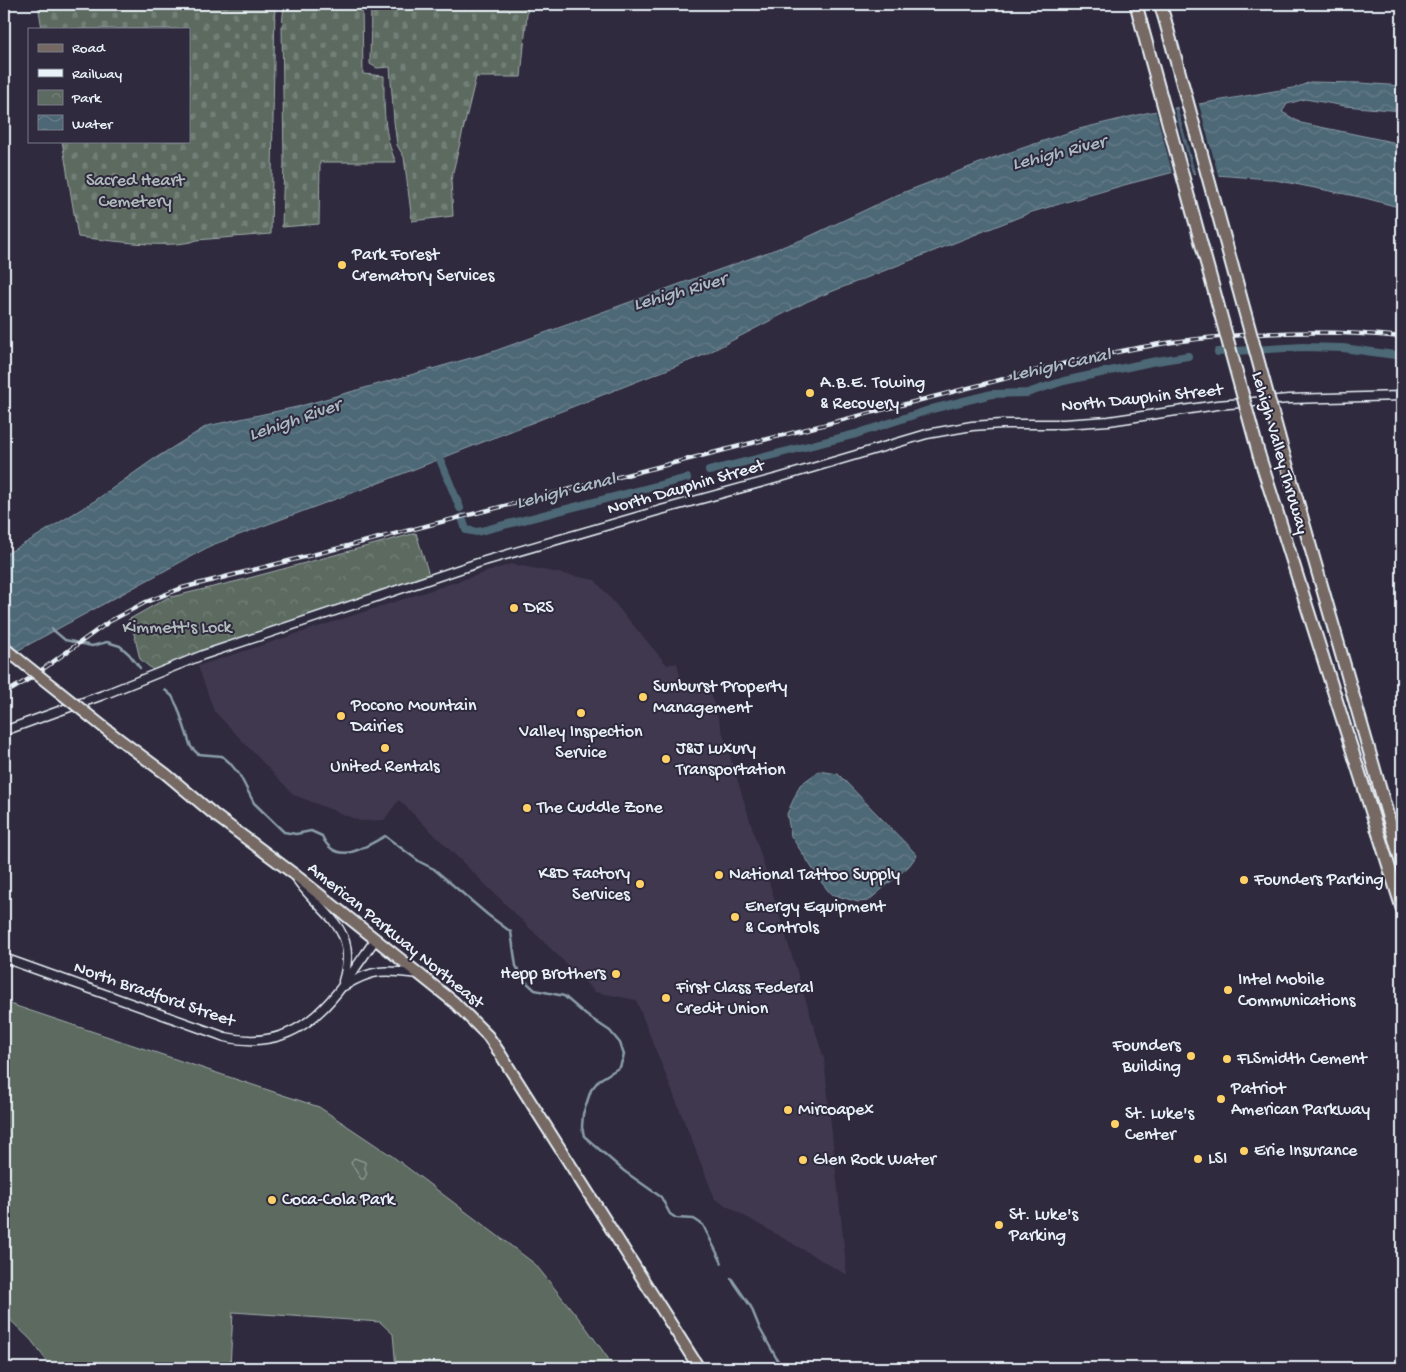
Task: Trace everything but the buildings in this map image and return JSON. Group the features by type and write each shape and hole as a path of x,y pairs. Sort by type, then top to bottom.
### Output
{"highway":[{"name":"Lehigh Valley Thruway","path":"1136,4 1259,455 1402,908"},
{"name":"Lehigh Valley Thruway","path":"1160,4 1282,448 1402,865"}],"main road":[{"name":"American Parkway Northeast","path":"4,648 166,774 216,816 294,874 454,1002 478,1025 494,1044 699,1368"}],"street":[{"name":"North Dauphin Street","path":"4,731 103,695 203,655 481,562 926,434 963,427 1002,424 1073,424 1109,421 1217,405 1289,399 1402,396"},
{"path":"294,874 307,893 337,924 345,941 348,959 341,988"},
{"name":"North Bradford Street","path":"4,958 225,1037 242,1040 273,1038 297,1029 324,1010 375,940"},
{"path":"341,988 361,976 383,970 419,974"}],"shaded area":[{"path":"511,564 595,580 667,665 677,663 683,688 707,682 824,1059 847,1275 715,1199 636,1000 595,992 399,800 384,820 360,821 294,795 214,711 198,666"}],"green space":[{"name":"Sacred Heart Cemetery","path":"38,4 275,4 271,234 172,244 78,237 62,142 190,142 190,28 42,28"},
{"path":"284,4 362,4 363,74 384,76 386,131 396,162 320,162 319,224 282,227 284,162 282,27"},
{"path":"371,4 528,4 521,77 476,77 451,180 453,216 412,221 404,157 397,145 390,67 377,68 370,64"},
{"name":"Kimmett's Lock","path":"416,533 429,575 196,653 153,670 140,659 134,634 128,620 167,598 242,580"},
{"name":"Coca-Cola Park","path":"4,1002 319,1107 392,1156 535,1264 585,1326 615,1368 396,1368 393,1334 380,1322 233,1312 230,1368 52,1368 31,1340 4,1314"},
{"path":"354,1158 365,1162 367,1173 364,1179 361,1179 351,1163"}],"water":[{"name":"Lehigh River","path":"1310,82 1402,86 1402,111 1345,106 1305,99 1287,104 1282,112 1301,123 1402,144 1402,208 1365,198 1270,179 1174,172 1032,212 808,301 704,355 384,481 212,545 4,658 4,555 96,500 151,461 207,426 297,407 492,352 804,239 897,195 993,158 1079,129 1146,113 1298,87"},
{"path":"819,771 838,774 917,855 909,866 868,901 858,902 831,894 791,836 787,814 800,785"}],"pier":[{"path":"1198,101 1219,178 1196,176 1177,105"},
{"path":"1173,105 1193,176 1173,175 1155,108"}],"waterway":[{"name":"Lehigh Canal","path":"1218,352 1302,347 1343,348 1402,356"},
{"name":"Lehigh Canal","path":"709,471 856,434 932,409 992,394 1027,393 1064,381 1188,356"},
{"name":"Lehigh Canal","path":"437,452 460,508"},
{"name":"Lehigh Canal","path":"462,517 466,530 477,532 687,478"},
{"path":"52,629 65,640 92,646 107,642 120,646 140,668"},
{"path":"165,690 172,696 178,708 191,747 198,754 222,756 229,762 239,774 254,803 284,832 296,834 311,831 322,836 335,851 343,853 360,849 385,836 420,862 434,869 511,932 516,966 525,981 535,990 564,996 586,1015 610,1031 620,1043 624,1055 620,1067 599,1080 591,1090 583,1114 582,1127 584,1136 624,1171 661,1197 670,1214 676,1218 694,1219 703,1225 722,1263"},
{"path":"731,1278 751,1307 760,1329 782,1368"}],"railway":[{"path":"4,694 29,679 110,621 146,602 182,588 1090,357 1173,342 1259,334 1316,332 1402,337"}],"place":[{"name":"Park Forest Crematory Services","path":"342,265"},
{"name":"A.B.E. Towing & Recovery","path":"810,393"},
{"name":"DRS","path":"514,608"},
{"name":"Sunburst Property Management","path":"643,697"},
{"name":"Valley Inspection Service","path":"581,713"},
{"name":"Pocono Mountain Dairies","path":"341,716"},
{"name":"United Rentals","path":"385,748"},
{"name":"J&J Luxury Transportation","path":"666,759"},
{"name":"The Cuddle Zone","path":"527,808"},
{"name":"National Tattoo Supply","path":"719,875"},
{"name":"Founders Parking","path":"1244,880"},
{"name":"K&D Factory Services","path":"640,884"},
{"name":"Energy Equipment & Controls","path":"735,917"},
{"name":"Hepp Brothers","path":"616,974"},
{"name":"Intel Mobile Communications","path":"1228,990"},
{"name":"First Class Federal Credit Union","path":"666,998"},
{"name":"Founders Building","path":"1191,1056"},
{"name":"FLSmidth Cement","path":"1227,1059"},
{"name":"Patriot American Parkway","path":"1221,1099"},
{"name":"Mircoapex","path":"788,1110"},
{"name":"St. Luke's Center","path":"1115,1124"},
{"name":"Erie Insurance","path":"1244,1151"},
{"name":"LSI","path":"1198,1159"},
{"name":"Glen Rock Water","path":"803,1160"},
{"name":"Coca-Cola Park","path":"272,1200"},
{"name":"St. Luke's Parking","path":"999,1225"}]}
